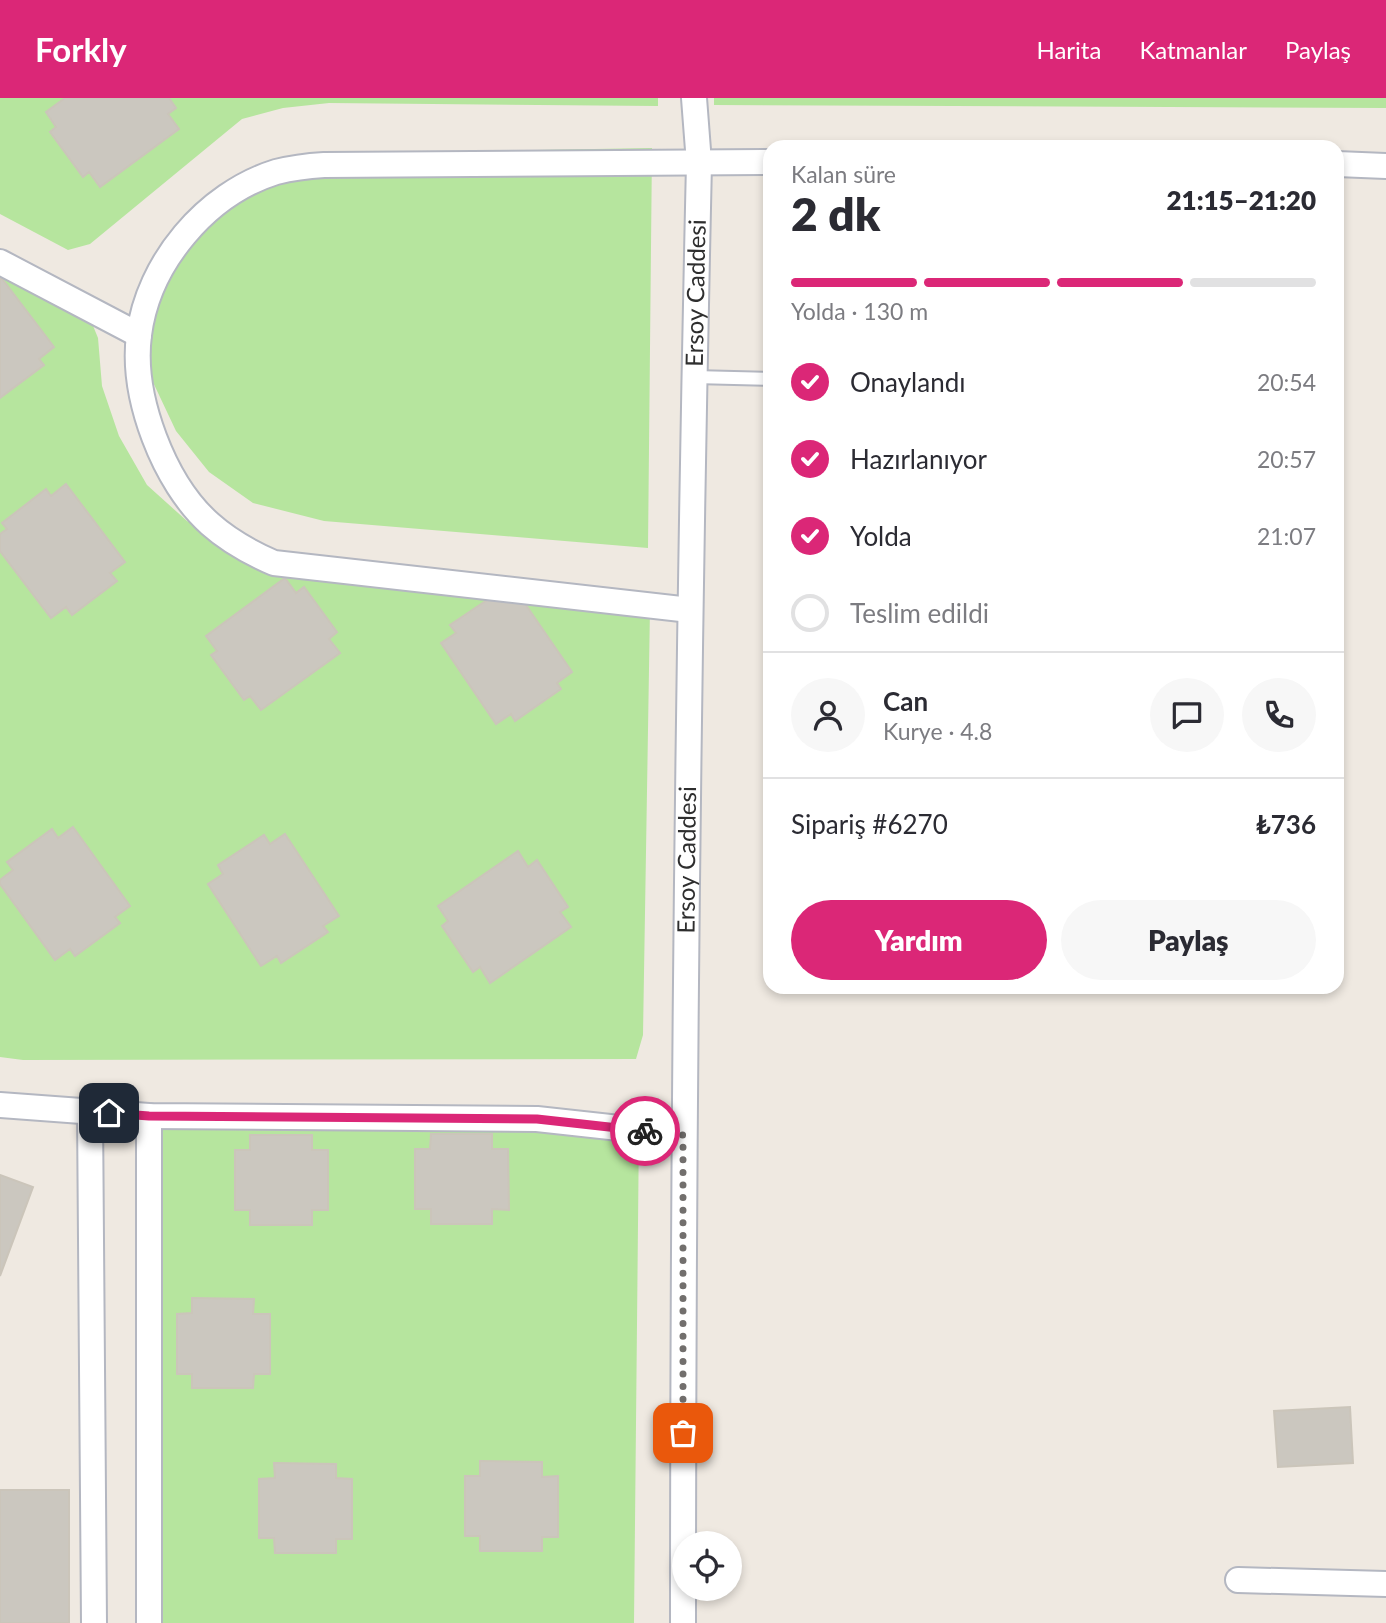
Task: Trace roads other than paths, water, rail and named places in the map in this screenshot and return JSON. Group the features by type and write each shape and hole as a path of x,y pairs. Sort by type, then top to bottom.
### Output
{"street":[{"name":"Ersoy Caddesi","path":"683,1623 683,1135 699,163 694,98"},
{"path":"690,610 274,563 251,553 209,523 192,505 172,475 155,437 142,396 138,358 139,335 150,292 159,273 188,231 220,201 254,181 276,172 324,165 763,162"},
{"path":"1344,164 1386,166"},
{"path":"0,262 139,335"},
{"path":"0,1105 149,1116 537,1119 683,1135"},
{"path":"90,1112 93,1623"},
{"path":"149,1116 149,1623"},
{"path":"1238,1580 1386,1584"}],"lane":[{"path":"694,377 763,379"}]}
